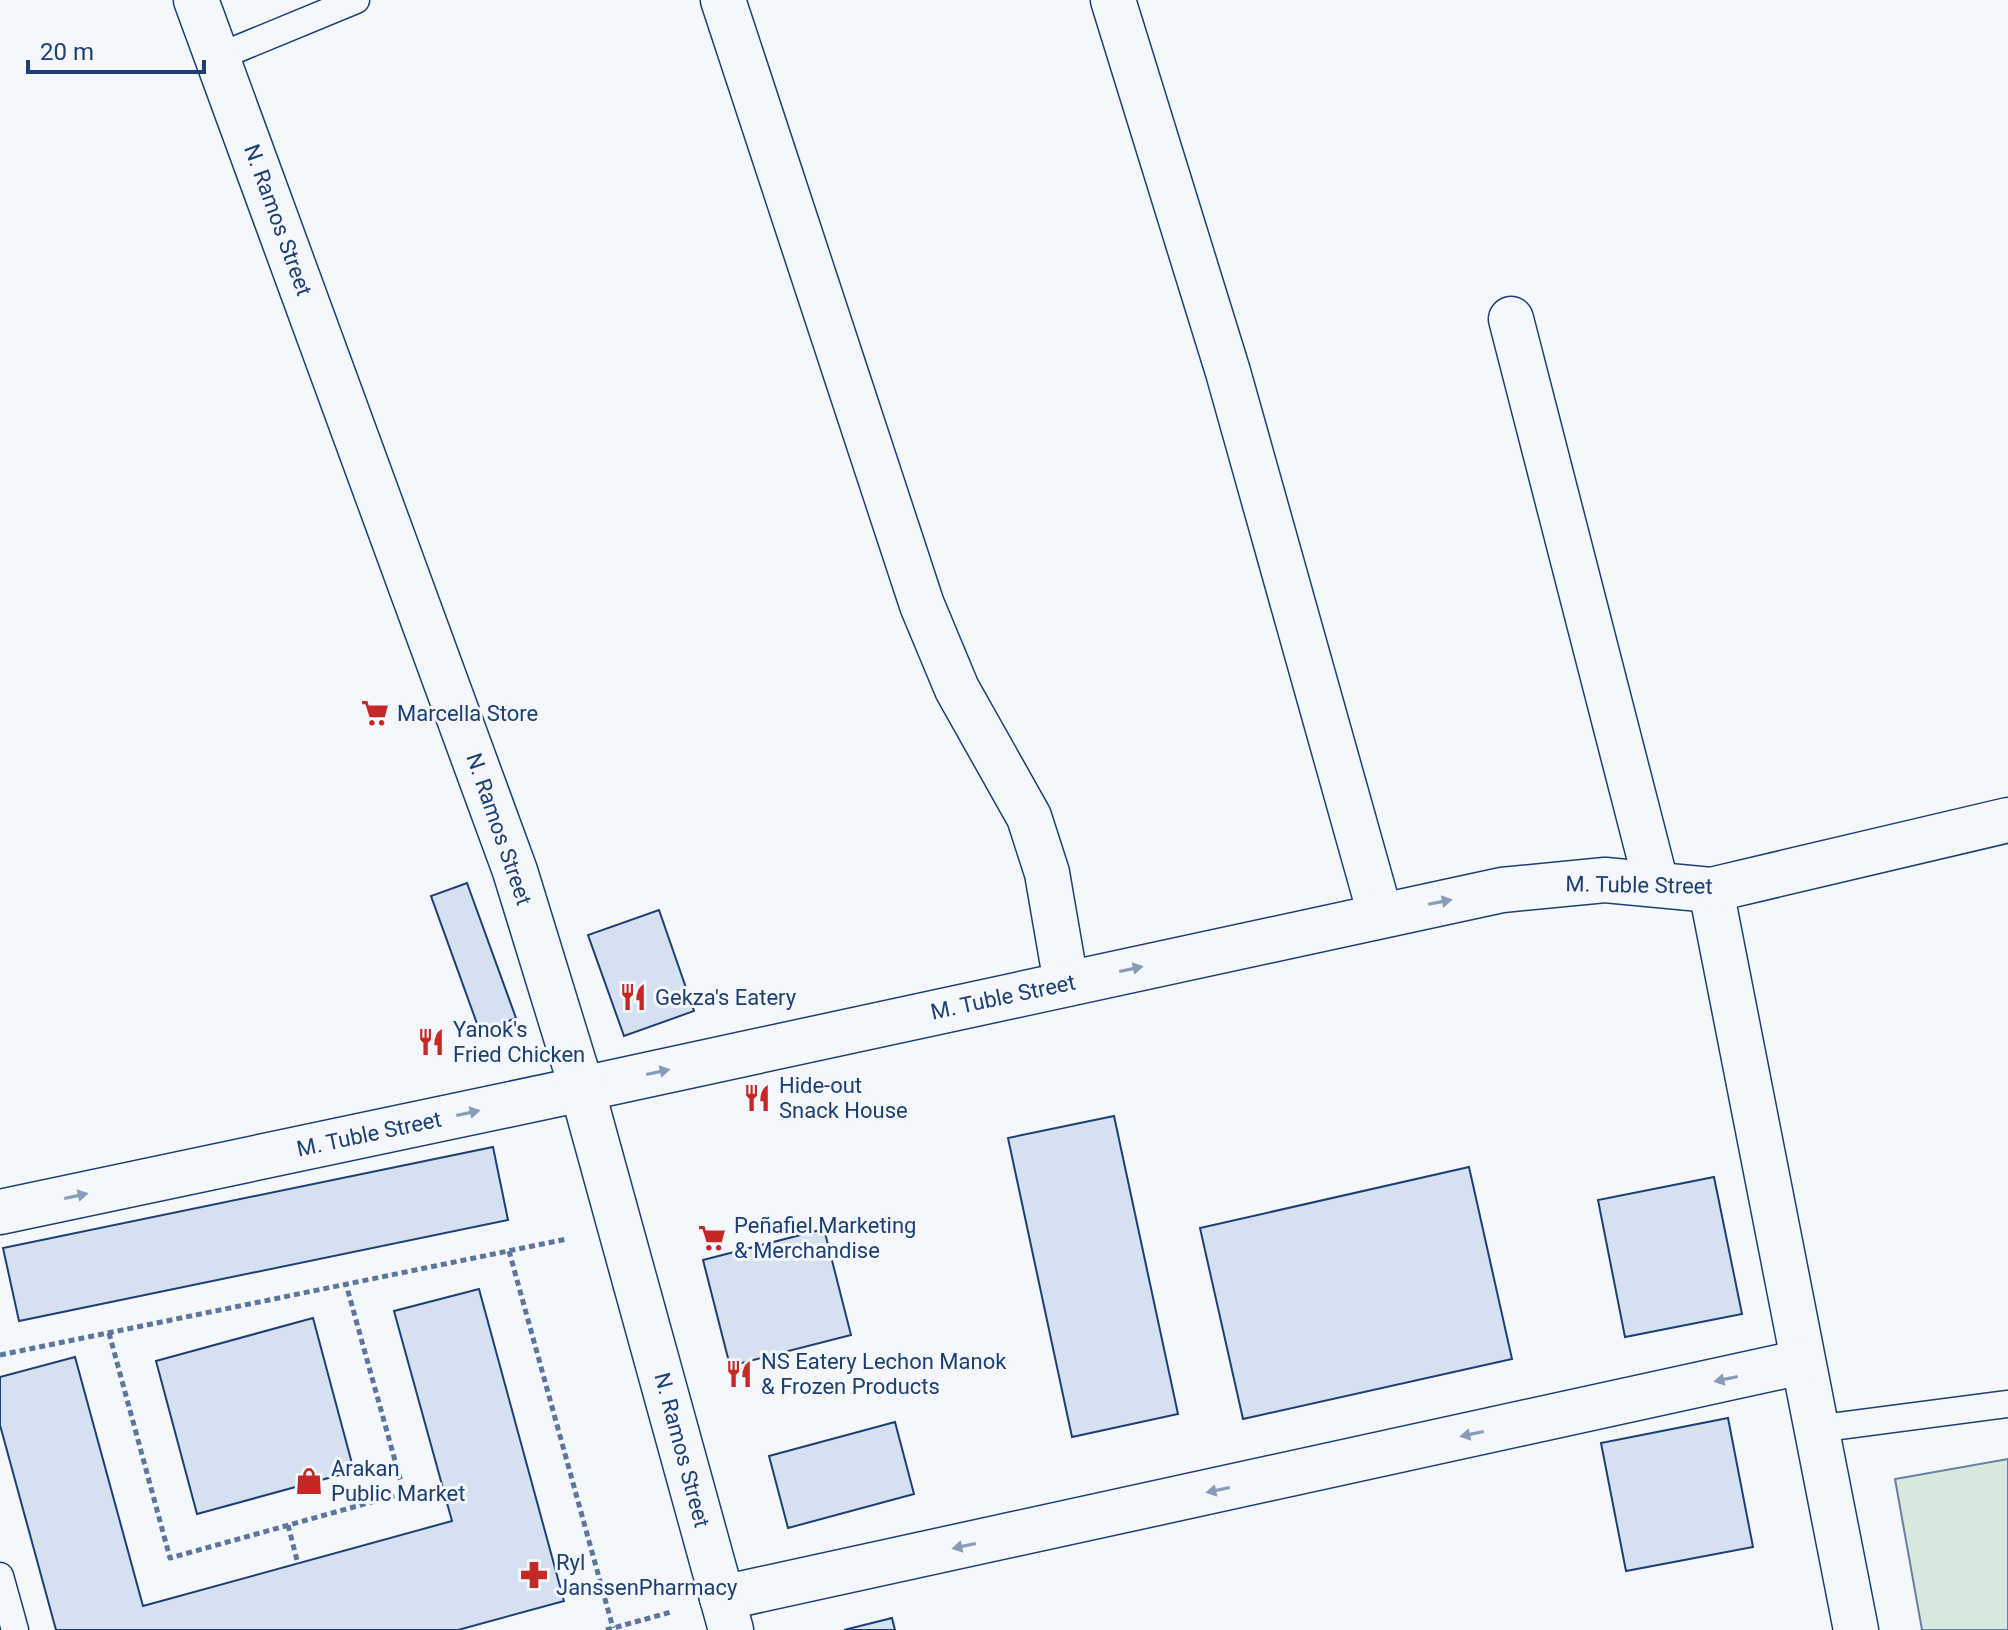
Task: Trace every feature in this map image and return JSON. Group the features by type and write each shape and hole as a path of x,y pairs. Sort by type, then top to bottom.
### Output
{"street":[{"name":"N. Ramos Street","path":"196,0 510,857 582,1089 726,1614"},
{"path":"723,0 922,605 957,689 1029,817 1047,873 1066,983"},
{"path":"1113,0 1232,387 1380,914"},
{"path":"1511,319 1656,883"},
{"name":"M. Tuble Street","path":"0,1212 582,1089 1380,914 1554,884 1605,880 1711,890 2008,820"},
{"path":"1711,890 1856,1630"},
{"path":"726,1614 1802,1362"}],"lane":[{"path":"218,57 356,0"},
{"path":"1816,1429 2008,1404"},
{"path":"0,1576 15,1630"}],"path":[{"path":"0,1355 620,1228"},
{"path":"509,1251 610,1629 726,1614"},
{"path":"109,1333 170,1558 404,1493 346,1284"},
{"path":"288,1525 298,1564"}],"shaded area":[{"path":"2008,1459 2008,1630 1922,1630 1895,1479"}],"building":[{"path":"467,883 516,1018 480,1032 431,896"},
{"path":"659,910 694,1011 624,1036 588,935"},
{"path":"1114,1116 1178,1414 1072,1437 1008,1138"},
{"path":"493,1147 508,1220 19,1321 3,1248"},
{"path":"1469,1167 1512,1359 1243,1419 1200,1228"},
{"path":"1714,1177 1742,1314 1625,1337 1598,1200"},
{"path":"824,1229 851,1335 730,1366 703,1260"},
{"path":"479,1289 564,1601 458,1630 56,1630 0,1425 0,1377 75,1357 143,1606 452,1521 394,1311"},
{"path":"313,1318 354,1471 197,1514 156,1361"},
{"path":"1728,1418 1753,1547 1626,1571 1601,1443"},
{"path":"895,1422 914,1494 788,1528 769,1456"},
{"path":"892,1618 895,1630 844,1630"}],"place":[{"name":"Marcella Store","path":"375,713"},
{"name":"Gekza's Eatery","path":"633,997"},
{"name":"Yanok's Fried Chicken","path":"431,1042"},
{"name":"Hide-out Snack House","path":"757,1098"},
{"name":"Peñafiel Marketing & Merchandise","path":"712,1238"},
{"name":"NS Eatery Lechon Manok & Frozen Products","path":"739,1374"},
{"name":"Arakan Public Market","path":"309,1481"},
{"name":"Ryl JanssenPharmacy","path":"534,1575"}]}
